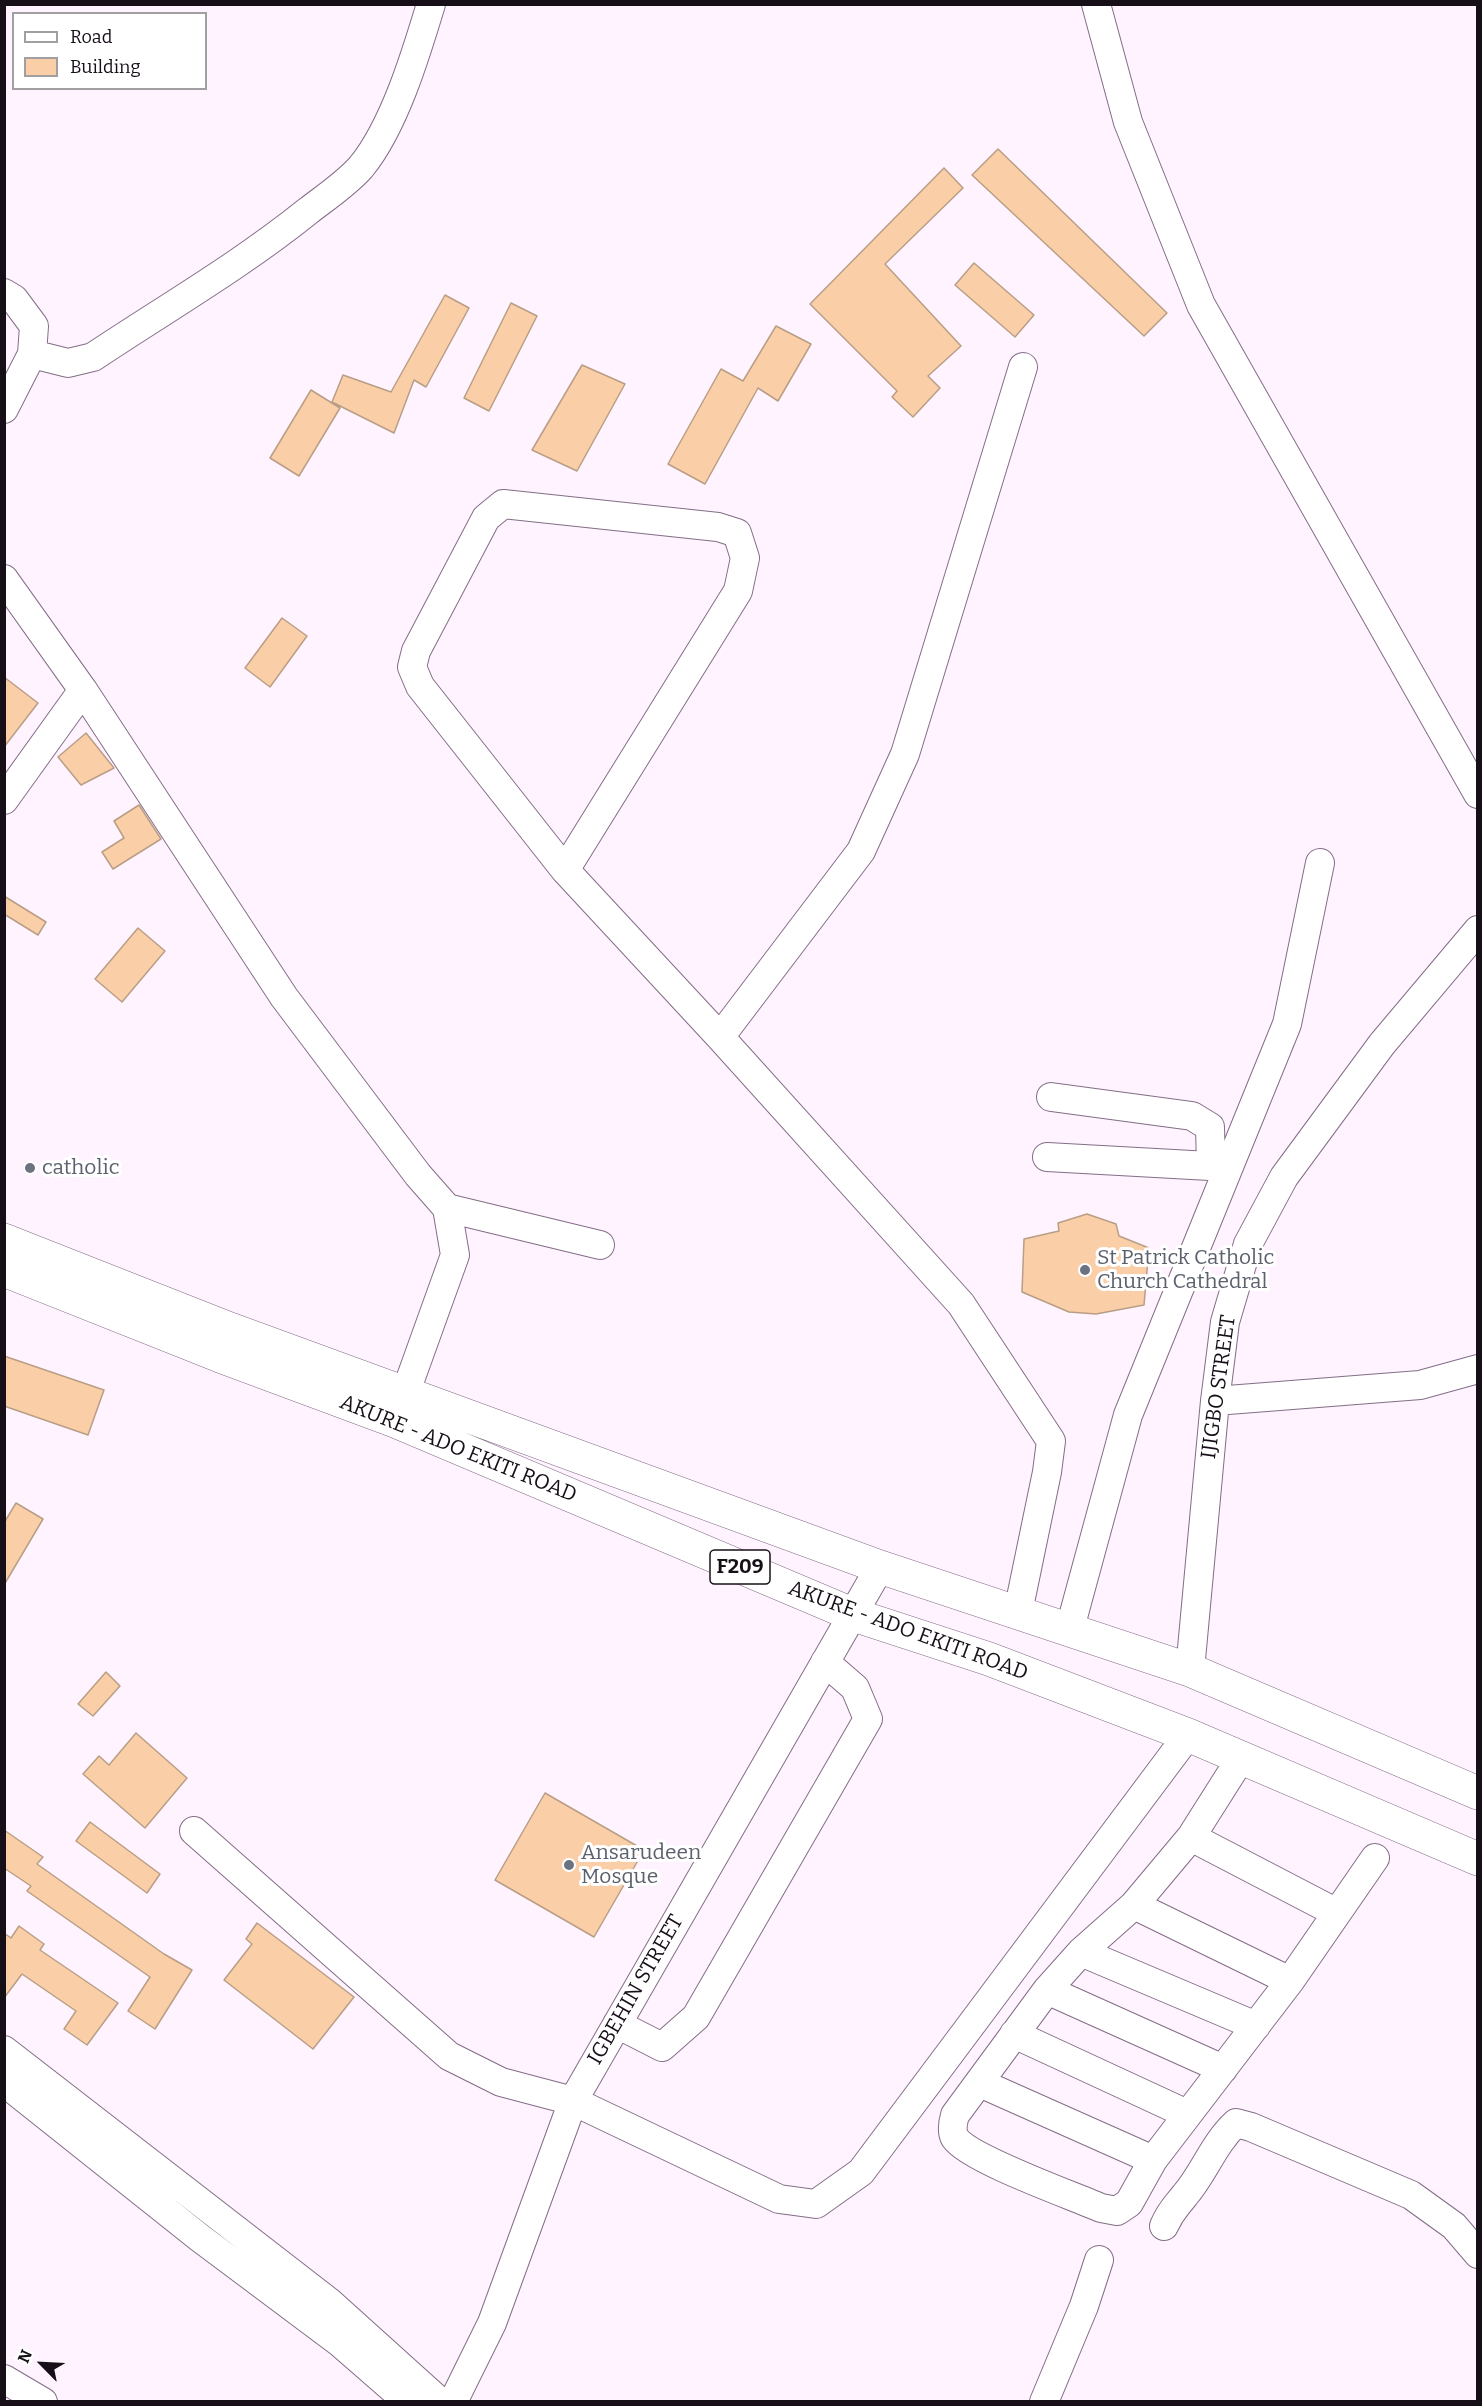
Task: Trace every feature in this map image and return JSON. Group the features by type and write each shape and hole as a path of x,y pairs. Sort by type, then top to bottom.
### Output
{"main road":[{"name":"AKURE - ADO EKITI ROAD","path":"4,1240 230,1329 880,1567 1070,1628 1190,1670 1478,1793"},
{"name":"AKURE - ADO EKITI ROAD","path":"4,1270 220,1356 395,1421 854,1615 989,1659 1188,1735 1478,1859"}],"street":[{"path":"32,354 68,363 93,357 283,231 341,185 360,167 382,135 417,50 431,4"},
{"path":"1096,4 1128,122 1201,305 1478,794"},
{"path":"4,293 14,299 34,326 32,354 4,409"},
{"path":"720,1037 861,850 905,754 1023,367"},
{"path":"565,870 738,591 745,558 737,533 718,527 503,504 486,518 416,651 412,667 420,686 565,870 720,1037 961,1304 1051,1440 1047,1472 1018,1612"},
{"path":"4,579 83,690 284,997 418,1175 447,1208 455,1255 405,1394"},
{"path":"4,800 83,690"},
{"path":"1070,1628 1128,1414 1220,1166 1287,1024 1320,863"},
{"name":"IJIGBO STREET","path":"1190,1670 1215,1401 1226,1322 1248,1244 1284,1177 1382,1044 1478,930"},
{"path":"1051,1097 1192,1116 1210,1127 1220,1166"},
{"path":"1047,1157 1220,1166"},
{"path":"447,1208 600,1245"},
{"path":"1215,1401 1420,1385 1478,1369"},
{"name":"IGBEHIN STREET","path":"453,2402 492,2323 573,2101 880,1567"},
{"path":"616,2024 662,2047 696,2017 868,1719 855,1689 825,1662"},
{"path":"194,1831 449,2056 501,2082 573,2101 779,2199 816,2204 861,2172 1188,1735"},
{"path":"1241,1758 1191,1838 1134,1905 1081,1952 1047,1990 954,2115 952,2126 956,2138 973,2153 1101,2208 1117,2211 1130,2203 1153,2160 1290,1981 1335,1912 1375,1858"},
{"path":"1191,1838 1335,1912"},
{"path":"1134,1905 1290,1981"},
{"path":"1081,1952 1256,2026"},
{"path":"1047,1990 1223,2069"},
{"path":"1014,2034 1187,2114"},
{"path":"4,2050 328,2301 440,2402"},
{"path":"4,2082 200,2238 339,2342 408,2402"},
{"path":"980,2083 1153,2160"},
{"path":"1164,2226 1172,2207 1184,2196 1226,2132 1236,2123 1251,2127 1411,2195 1454,2226 1478,2254"},
{"path":"1044,2402 1084,2306 1099,2260"},
{"path":"4,2379 43,2402"}],"building":[{"path":"998,149 1167,313 1144,336 972,175"},
{"path":"944,168 963,188 885,264 961,346 928,376 940,388 913,417 892,397 897,391 810,304"},
{"path":"974,263 1034,315 1015,337 955,285"},
{"path":"445,295 469,308 426,387 414,380 394,433 332,402 343,375 391,392"},
{"path":"511,303 537,316 489,411 464,398"},
{"path":"776,326 811,344 778,401 758,388 705,484 668,464 721,369 743,381"},
{"path":"582,365 625,384 577,471 532,450"},
{"path":"311,390 340,408 299,476 270,458"},
{"path":"282,618 307,636 270,687 245,668"},
{"path":"4,677 38,703 4,747"},
{"path":"86,733 114,768 81,785 58,757"},
{"path":"139,805 161,839 113,869 102,852 124,838 114,821"},
{"path":"4,896 46,922 38,935 4,914"},
{"path":"138,928 165,951 122,1002 95,979"},
{"name":"St Patrick Catholic Church Cathedral","path":"1087,1214 1116,1224 1119,1236 1149,1248 1144,1305 1096,1314 1069,1312 1022,1292 1024,1239 1059,1231 1058,1223"},
{"path":"4,1356 104,1390 88,1435 4,1406"},
{"path":"16,1503 43,1519 4,1585 4,1523"},
{"path":"106,1672 120,1686 93,1716 78,1704"},
{"path":"136,1733 187,1778 145,1828 83,1774 99,1756 109,1765"},
{"name":"Ansarudeen Mosque","path":"545,1793 644,1850 594,1937 495,1880"},
{"path":"90,1822 160,1874 147,1893 76,1841"},
{"path":"4,1830 43,1857 37,1864 164,1954 192,1970 155,2029 128,2011 150,1977 27,1891 31,1886 4,1868"},
{"path":"257,1923 354,1997 313,2049 224,1980 252,1944 246,1939"},
{"path":"19,1926 44,1944 40,1950 118,2003 87,2045 64,2029 76,2011 22,1974 4,1998 4,1933 11,1938"}],"place":[{"name":"catholic","path":"30,1168"},
{"name":"St Patrick Catholic Church Cathedral","path":"1085,1270"},
{"name":"Ansarudeen Mosque","path":"569,1865"}]}
